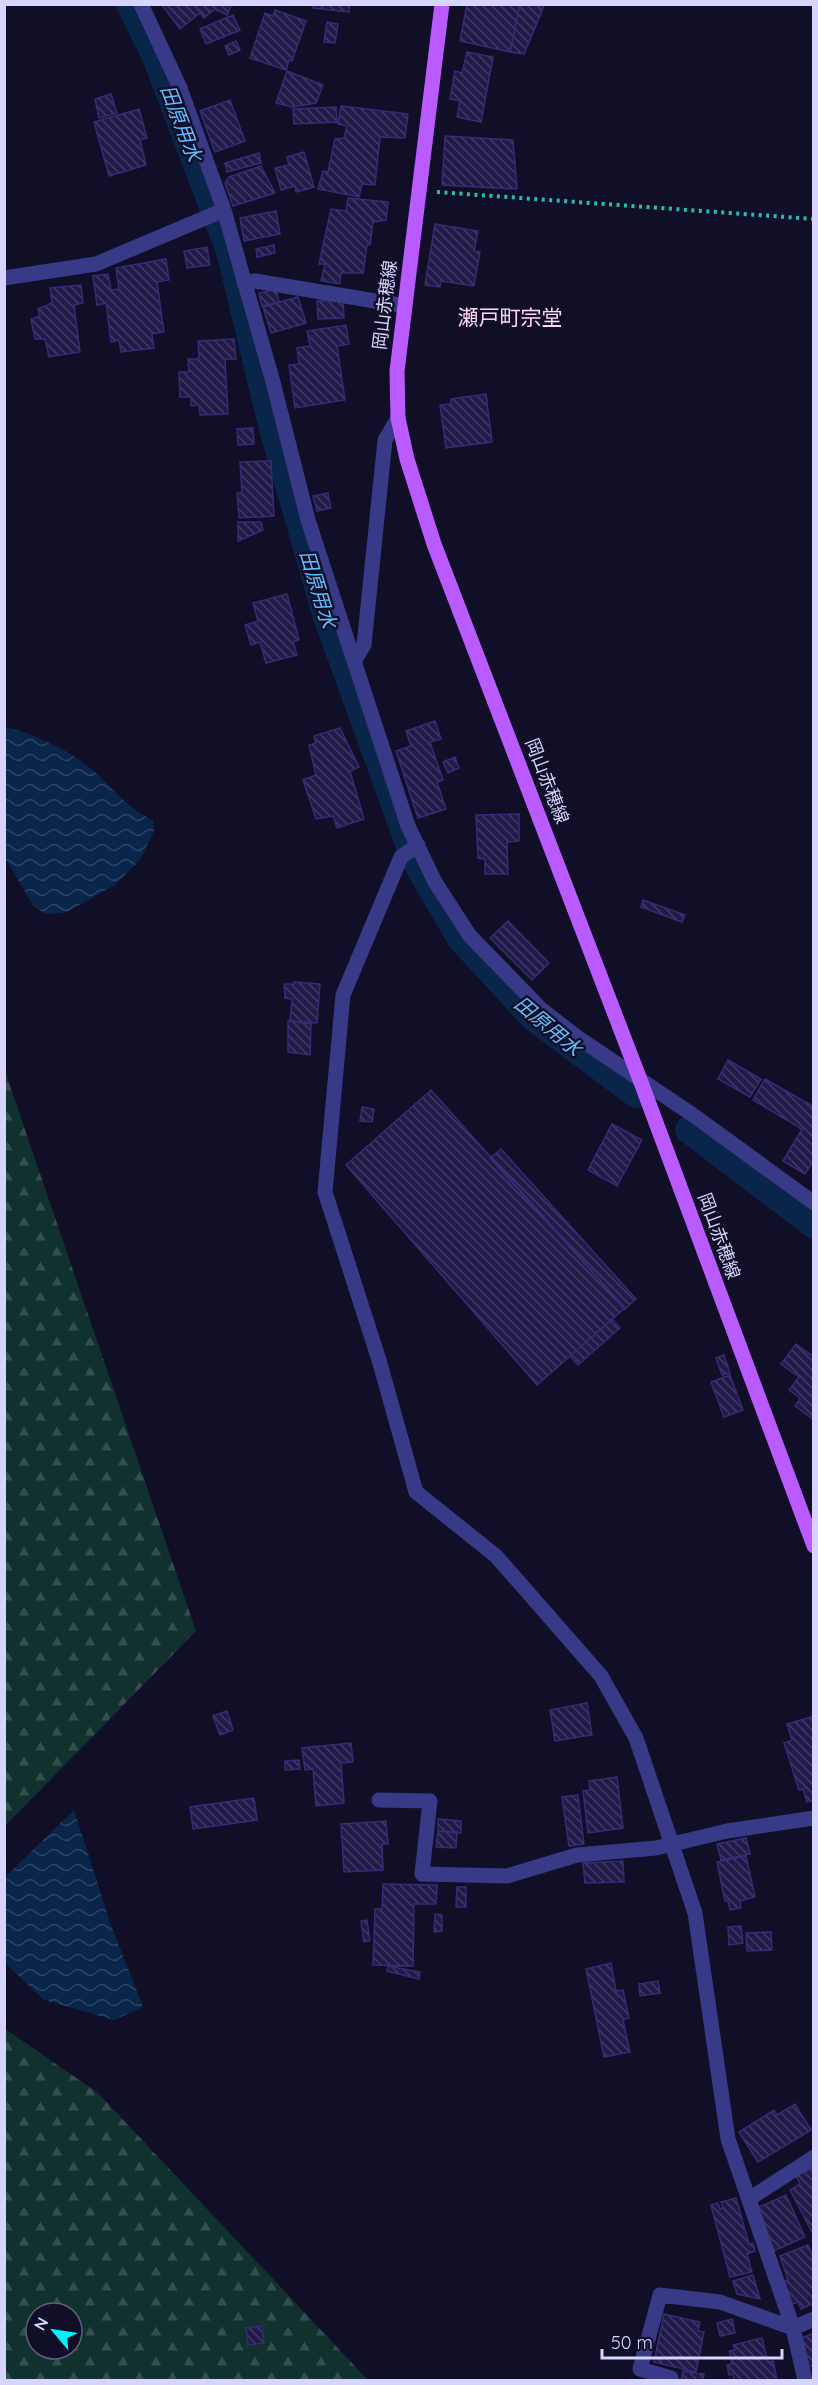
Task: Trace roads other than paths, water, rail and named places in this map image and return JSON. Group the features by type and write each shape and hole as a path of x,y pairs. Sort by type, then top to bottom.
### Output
{"main road":[{"name":"岡山赤穂線","path":"442,4 397,371 398,418 407,459 435,544 639,1077 813,1546"}],"street":[{"path":"141,4 180,88 223,210 308,520 408,826 410,850 343,995 325,1192 379,1360 416,1492 496,1556 601,1676 636,1738 695,1913 728,2139 793,2328 805,2380"},
{"path":"4,278 96,264 223,210"},
{"path":"244,283 255,281 405,306"},
{"path":"354,661 363,645 385,440 398,418"},
{"path":"410,850 435,882 470,936 542,1009 578,1037 639,1077 813,1203"},
{"path":"379,1800 430,1801 422,1874 507,1876 577,1855 656,1848 727,1831 813,1818"},
{"path":"749,2199 813,2157"},
{"path":"670,2380 670,2378 640,2369 660,2295 720,2302 793,2328 813,2319"}],"water":[{"path":"5,727 38,738 70,754 89,767 135,809 153,820 154,831 140,860 115,885 65,913 45,914 33,905 5,858"},
{"path":"74,1810 111,1925 143,2007 114,2020 44,2000 5,1963 5,1877"}],"waterway":[{"name":"田原用水","path":"129,4 155,57 229,251 272,429 325,614 414,860 460,939 532,1017 636,1095"},
{"name":"田原用水","path":"688,1130 814,1226"}],"district":[{"name":"瀬戸町宗堂","path":"510,318"}]}
